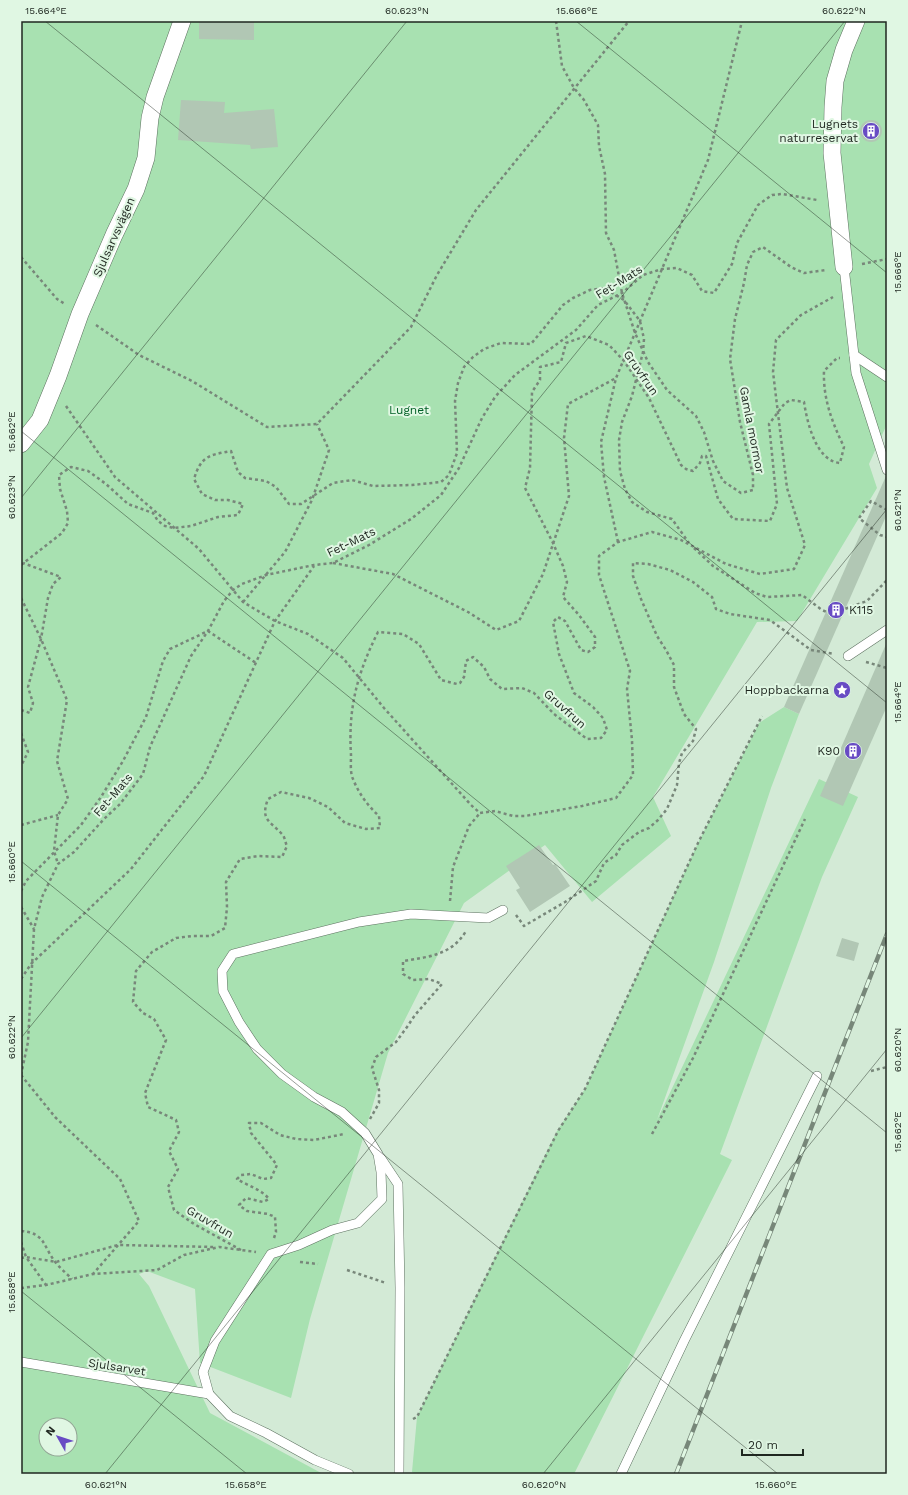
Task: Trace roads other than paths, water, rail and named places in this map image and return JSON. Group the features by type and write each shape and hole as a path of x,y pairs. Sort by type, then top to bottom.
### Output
{"street":[{"name":"Sjulsarvsvägen","path":"21,444 40,420 80,314 114,235 136,190 146,158 150,118 182,21"},
{"path":"844,267 832,152 833,107 835,81 844,50 856,21"}],"lane":[{"path":"844,267 856,373 887,470"},
{"path":"854,355 887,377"},
{"path":"848,656 887,630"},
{"path":"399,1474 400,1288 398,1184 365,1133 342,1112 314,1097 282,1074 257,1049 239,1022 223,991 222,971 233,954 351,924 411,914 488,918 503,910"},
{"path":"621,1474 684,1341 817,1076"},
{"path":"349,1474 315,1460 266,1433 230,1416 209,1394 203,1372 215,1341 271,1254 299,1245 332,1230 358,1223 382,1200 381,1172 378,1154"},
{"name":"Sjulsarvet","path":"21,1362 209,1394"}],"railway":[{"path":"676,1474 887,934"}],"place":[{"name":"Lugnets naturreservat","path":"871,131"},
{"name":"K115","path":"836,610"},
{"name":"Hoppbackarna","path":"842,690"},
{"name":"K90","path":"853,751"}],"park label":[{"name":"Lugnet","path":"409,410"}]}
